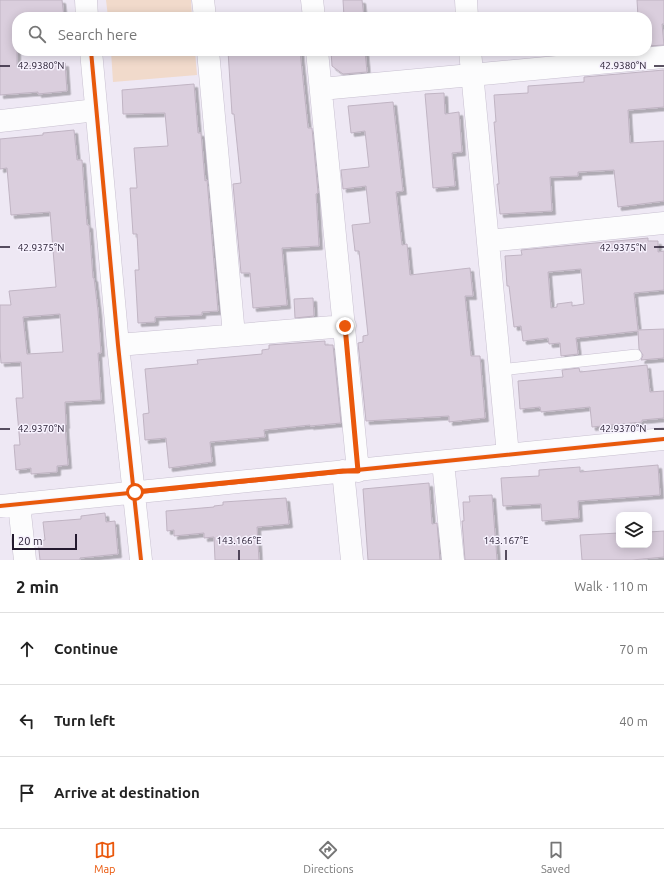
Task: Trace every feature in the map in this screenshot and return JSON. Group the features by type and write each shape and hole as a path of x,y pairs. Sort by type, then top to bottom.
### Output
{"street":[{"path":"86,0 87,12"},
{"path":"203,0 204,12"},
{"path":"312,0 313,12"},
{"path":"466,0 467,12"},
{"path":"91,56 118,345 135,492 141,560"},
{"path":"208,56 234,335"},
{"path":"319,56 345,326 351,471 352,560"},
{"path":"470,56 508,455"},
{"path":"322,89 664,57"},
{"path":"0,121 96,110"},
{"path":"488,241 664,223"},
{"path":"118,345 345,326"},
{"path":"25,560 10,505 664,439"},
{"path":"443,462 453,560"}],"lane":[{"path":"500,370 636,355"}],"shaded area":[{"path":"106,0 191,0 192,12 107,12"},
{"path":"111,56 195,56 197,75 113,82"}],"building":[{"path":"0,0 62,0 63,12 12,12 12,56 17,56 17,67 65,63 67,91 38,94 38,92 0,95"},
{"path":"343,0 362,0 363,12 344,12"},
{"path":"637,0 664,0 664,24 662,24 664,45 652,46 652,12 638,12"},
{"path":"228,56 301,56 308,128 312,128 318,193 316,194 319,246 282,248 287,305 253,308 250,273 241,273 233,184 241,183 234,114 232,114"},
{"path":"331,56 365,56 367,72 343,74 332,66"},
{"path":"664,70 664,107 628,110 630,143 664,141 664,201 618,207 614,170 578,172 578,176 550,177 552,211 500,214 497,184 499,184 494,122 496,122 494,95 528,93 528,86 584,82 584,77"},
{"path":"194,84 198,133 201,133 205,181 207,180 218,311 202,312 202,315 155,317 155,322 138,323 135,270 139,270 137,234 133,234 130,188 137,188 134,148 168,146 165,113 123,114 122,90"},
{"path":"444,93 445,114 459,112 462,152 452,153 455,186 433,188 425,94"},
{"path":"393,102 403,191 396,192 402,245 407,244 410,275 470,268 473,296 465,296 471,356 480,356 485,418 449,422 449,416 366,421 358,343 363,342 363,336 368,335 359,251 355,251 352,225 370,223 366,186 343,189 341,170 369,167 365,131 351,133 348,106"},
{"path":"74,130 77,160 82,160 87,225 89,225 93,278 98,311 101,353 98,353 101,400 65,402 68,465 57,466 57,472 31,474 31,468 16,470 14,445 20,445 16,398 23,398 21,362 1,363 0,305 11,305 9,291 56,287 50,212 11,215 7,168 0,169 0,139 43,135 43,133","holes":["60,314 63,352 27,354 23,317"]},
{"path":"648,238 648,241 658,241 658,252 664,251 664,290 634,293 638,330 664,329 664,358 641,360 643,355 639,349 638,331 576,338 578,354 561,356 560,343 549,344 548,338 523,341 521,326 514,327 509,286 507,286 505,256 522,255 521,250","holes":["581,269 584,304 572,306 572,302 557,304 557,307 551,308 548,272"]},
{"path":"313,298 314,316 295,318 294,299"},
{"path":"325,341 325,345 333,345 341,423 264,430 265,437 210,442 212,462 169,468 166,438 145,440 143,414 149,413 145,369 198,364 197,360 262,354 262,350 269,349 269,345"},
{"path":"647,365 650,392 664,391 664,418 642,420 642,422 592,427 590,407 541,412 540,407 520,409 518,381 563,377 562,370 579,368 580,372"},
{"path":"658,465 660,495 578,501 579,518 542,521 541,504 503,506 501,478 539,476 539,470 580,467 580,472"},
{"path":"429,483 432,524 437,523 440,560 368,560 363,489"},
{"path":"492,495 497,560 465,560 462,521 464,521 463,502 470,502 469,496"},
{"path":"286,498 289,524 257,527 259,560 215,560 214,537 204,538 204,533 174,536 174,530 167,531 166,511 214,507 223,505 223,502"},
{"path":"105,513 106,522 115,521 118,554 80,558 80,560 40,560 38,541 45,540 43,522 81,519 81,516"},
{"path":"664,531 664,557 632,560 582,560 580,535 616,533 616,548 652,548 652,532"}],"cycle path":[{"path":"91,56 118,345 141,560"},
{"path":"0,506 664,439"}],"route":[{"path":"135,492 343,471 358,471 345,326"}]}
